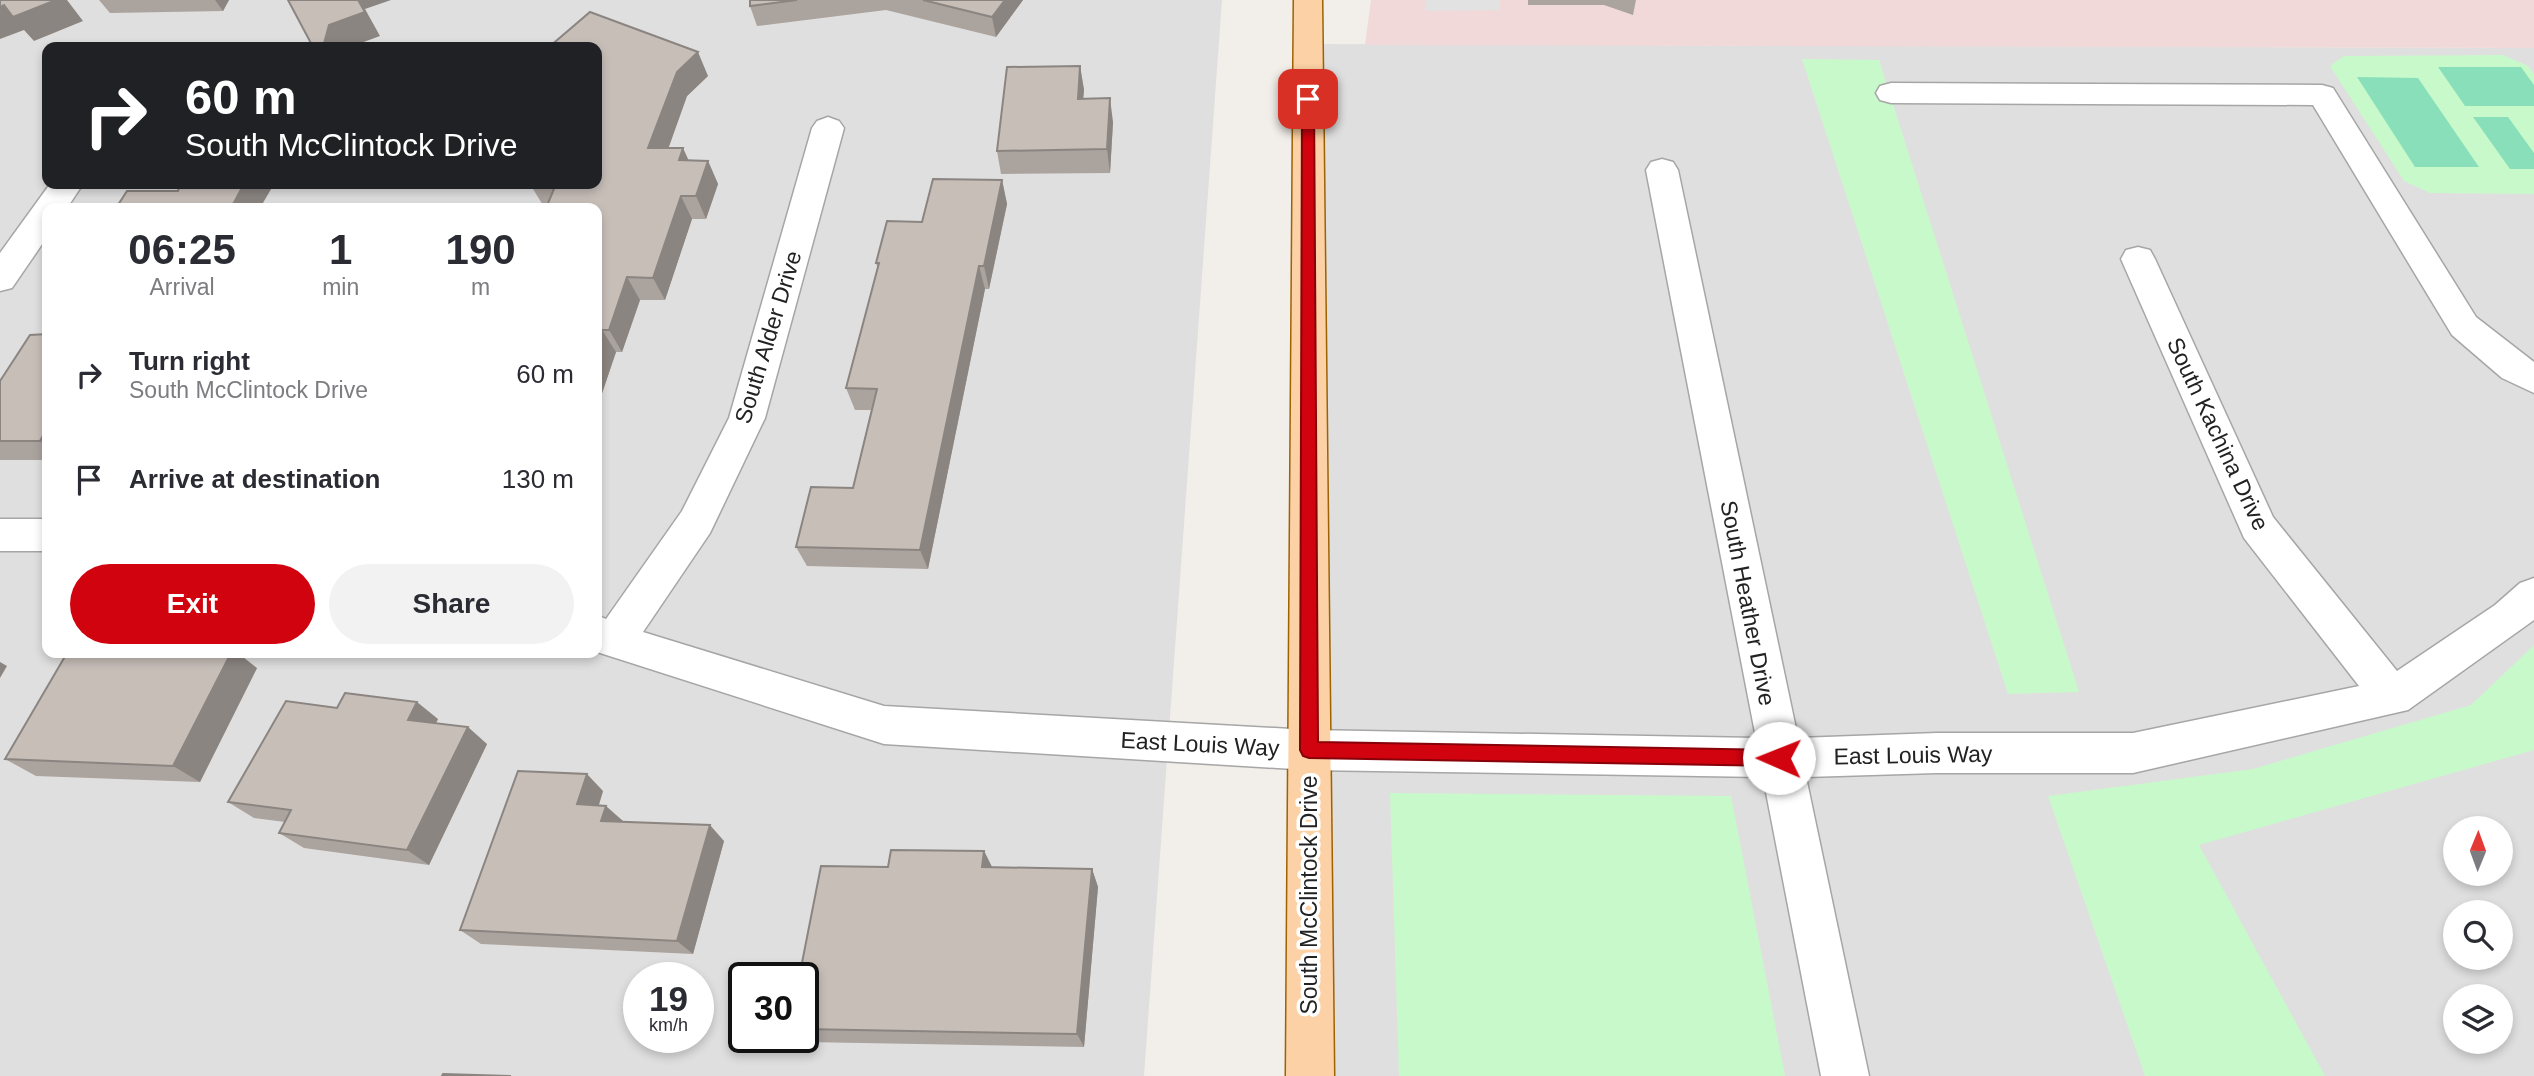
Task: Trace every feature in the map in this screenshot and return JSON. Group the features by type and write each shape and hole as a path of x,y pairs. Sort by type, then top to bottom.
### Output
{"main road":[{"name":"South McClintock Drive","path":"1308,0 1310,1076"}],"street":[{"path":"1891,93 2322,95 2464,326 2515,369 2534,379"},
{"name":"South Alder Drive","path":"605,637 696,522 747,418 828,128"},
{"name":"South Heather Drive","path":"1661,170 1845,1076"},
{"path":"0,279 42,220"},
{"name":"South Kachina Drive","path":"2138,259 2258,527 2393,697"},
{"path":"0,535 42,535"},
{"name":"East Louis Way","path":"605,637 884,725 1309,750 1779,758 1937,753 2133,752 2393,697 2509,617 2534,595"}],"shaded area":[{"path":"0,0 1222,0 1144,1076 0,1076"},
{"path":"1371,0 2534,0 2534,48 1365,45"},
{"path":"1425,0 1499,0 1500,10 1425,11"},
{"path":"1308,44 2534,48 2534,1076 1310,1076"}],"green space":[{"path":"2503,55 2528,66 2534,74 2534,194 2430,193 2404,181 2330,66 2344,56"},
{"path":"1802,59 1879,60 2079,692 2008,694"},
{"path":"2438,67 2521,67 2534,85 2534,106 2465,106"},
{"path":"2357,77 2418,78 2479,167 2415,167"},
{"path":"2473,117 2508,117 2534,153 2534,169 2510,169"},
{"path":"2534,645 2534,750 2199,845 2325,1076 2145,1076 2048,796 2253,769 2471,705"},
{"path":"1390,793 1731,796 1785,1076 1399,1076"}],"building":[{"path":"0,0 56,0 13,17 4,5 0,7"},
{"path":"288,0 358,0 365,12 329,25 324,42 310,42"},
{"path":"750,0 797,0 750,6"},
{"path":"923,0 1005,0 992,17"},
{"path":"590,12 698,52 677,72 648,148 683,148 679,160 708,161 696,196 681,196 653,278 627,277 609,330 602,330 602,203 548,203 554,189 602,189 602,42 555,42"},
{"path":"1080,66 1078,99 1110,98 1107,149 997,151 1007,67"},
{"path":"933,179 1002,180 984,266 979,266 920,550 796,547 811,487 853,488 877,389 846,388 879,263 876,263 887,221 922,222"},
{"path":"241,189 234,203 119,203 127,191"},
{"path":"42,334 42,437 40,441 0,441 0,381 30,335"},
{"path":"64,658 228,658 173,766 5,759"},
{"path":"345,693 417,702 408,720 468,727 407,850 279,833 291,810 228,802 286,701 337,708"},
{"path":"518,771 587,774 577,804 606,806 601,821 710,825 677,941 460,930"},
{"path":"891,850 984,851 982,867 1092,869 1077,1034 819,1029 819,962 802,962 821,866 888,867"},
{"path":"443,1074 511,1076 442,1076"}],"route":[{"path":"1308,99 1309,750 1779,758"}]}
